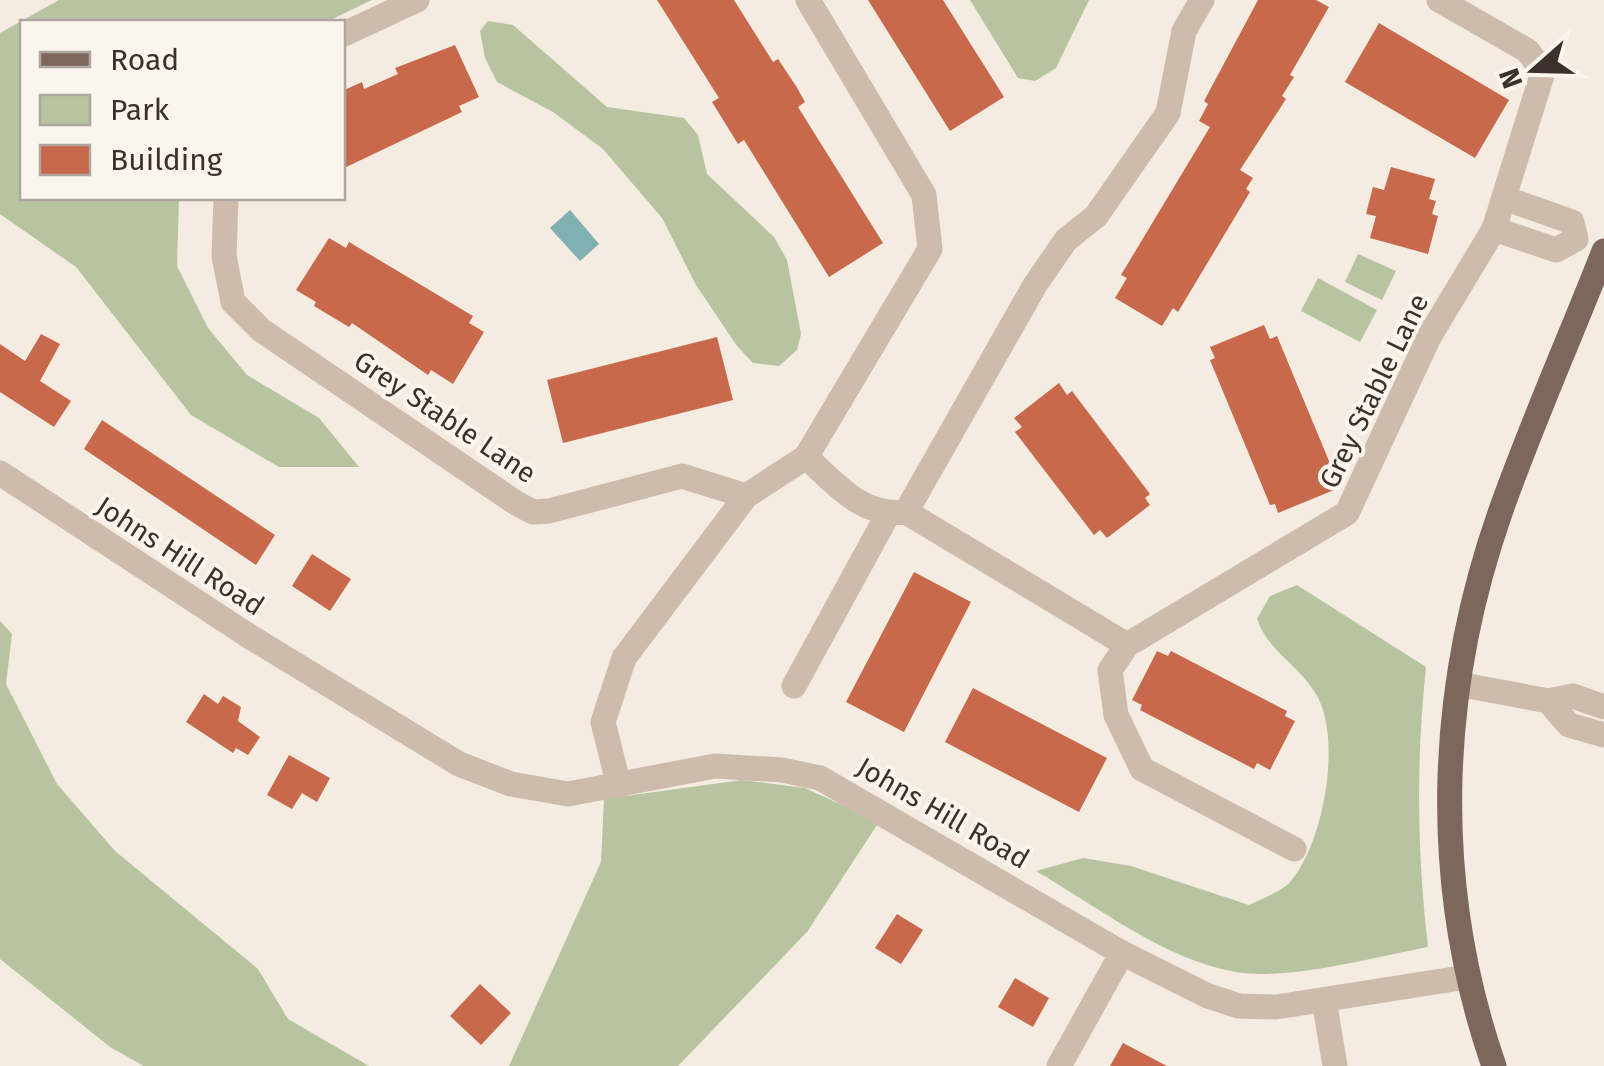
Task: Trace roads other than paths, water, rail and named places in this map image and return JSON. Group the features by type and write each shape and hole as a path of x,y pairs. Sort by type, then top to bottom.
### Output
{"main road":[{"path":"1494,1066 1467,977 1448,834 1448,782 1458,684 1472,613 1500,513 1604,250"}],"street":[{"path":"345,34 417,0"},
{"path":"618,786 603,722 624,658 746,496 806,457 930,248 924,195 808,0"},
{"path":"794,686 1035,284 1066,240 1096,216 1168,113 1184,31 1202,0"},
{"name":"Grey Stable Lane","path":"1128,645 1347,513 1429,336 1494,230 1543,72 1528,51 1439,0"},
{"path":"1504,198 1572,222 1576,239"},
{"name":"Grey Stable Lane","path":"226,200 224,256 233,302 261,330 516,503 533,512 548,511 682,476 746,496"},
{"path":"1494,230 1556,250 1576,239"},
{"path":"1576,239 1604,250"},
{"path":"806,457 856,503 897,513 1128,645 1110,670 1108,683 1125,740 1142,769 1294,848"},
{"name":"Johns Hill Road","path":"0,472 155,578 459,764 511,784 568,794 715,766 782,770 820,778 1122,953 1208,996 1239,1006 1276,1007 1467,977"},
{"path":"1458,684 1548,701 1573,696 1604,706"},
{"path":"1548,701 1569,725 1604,736"},
{"path":"1059,1066 1122,953"},
{"path":"1324,1000 1334,1066"}],"water":[{"path":"570,210 599,244 580,261 550,228"}]}
